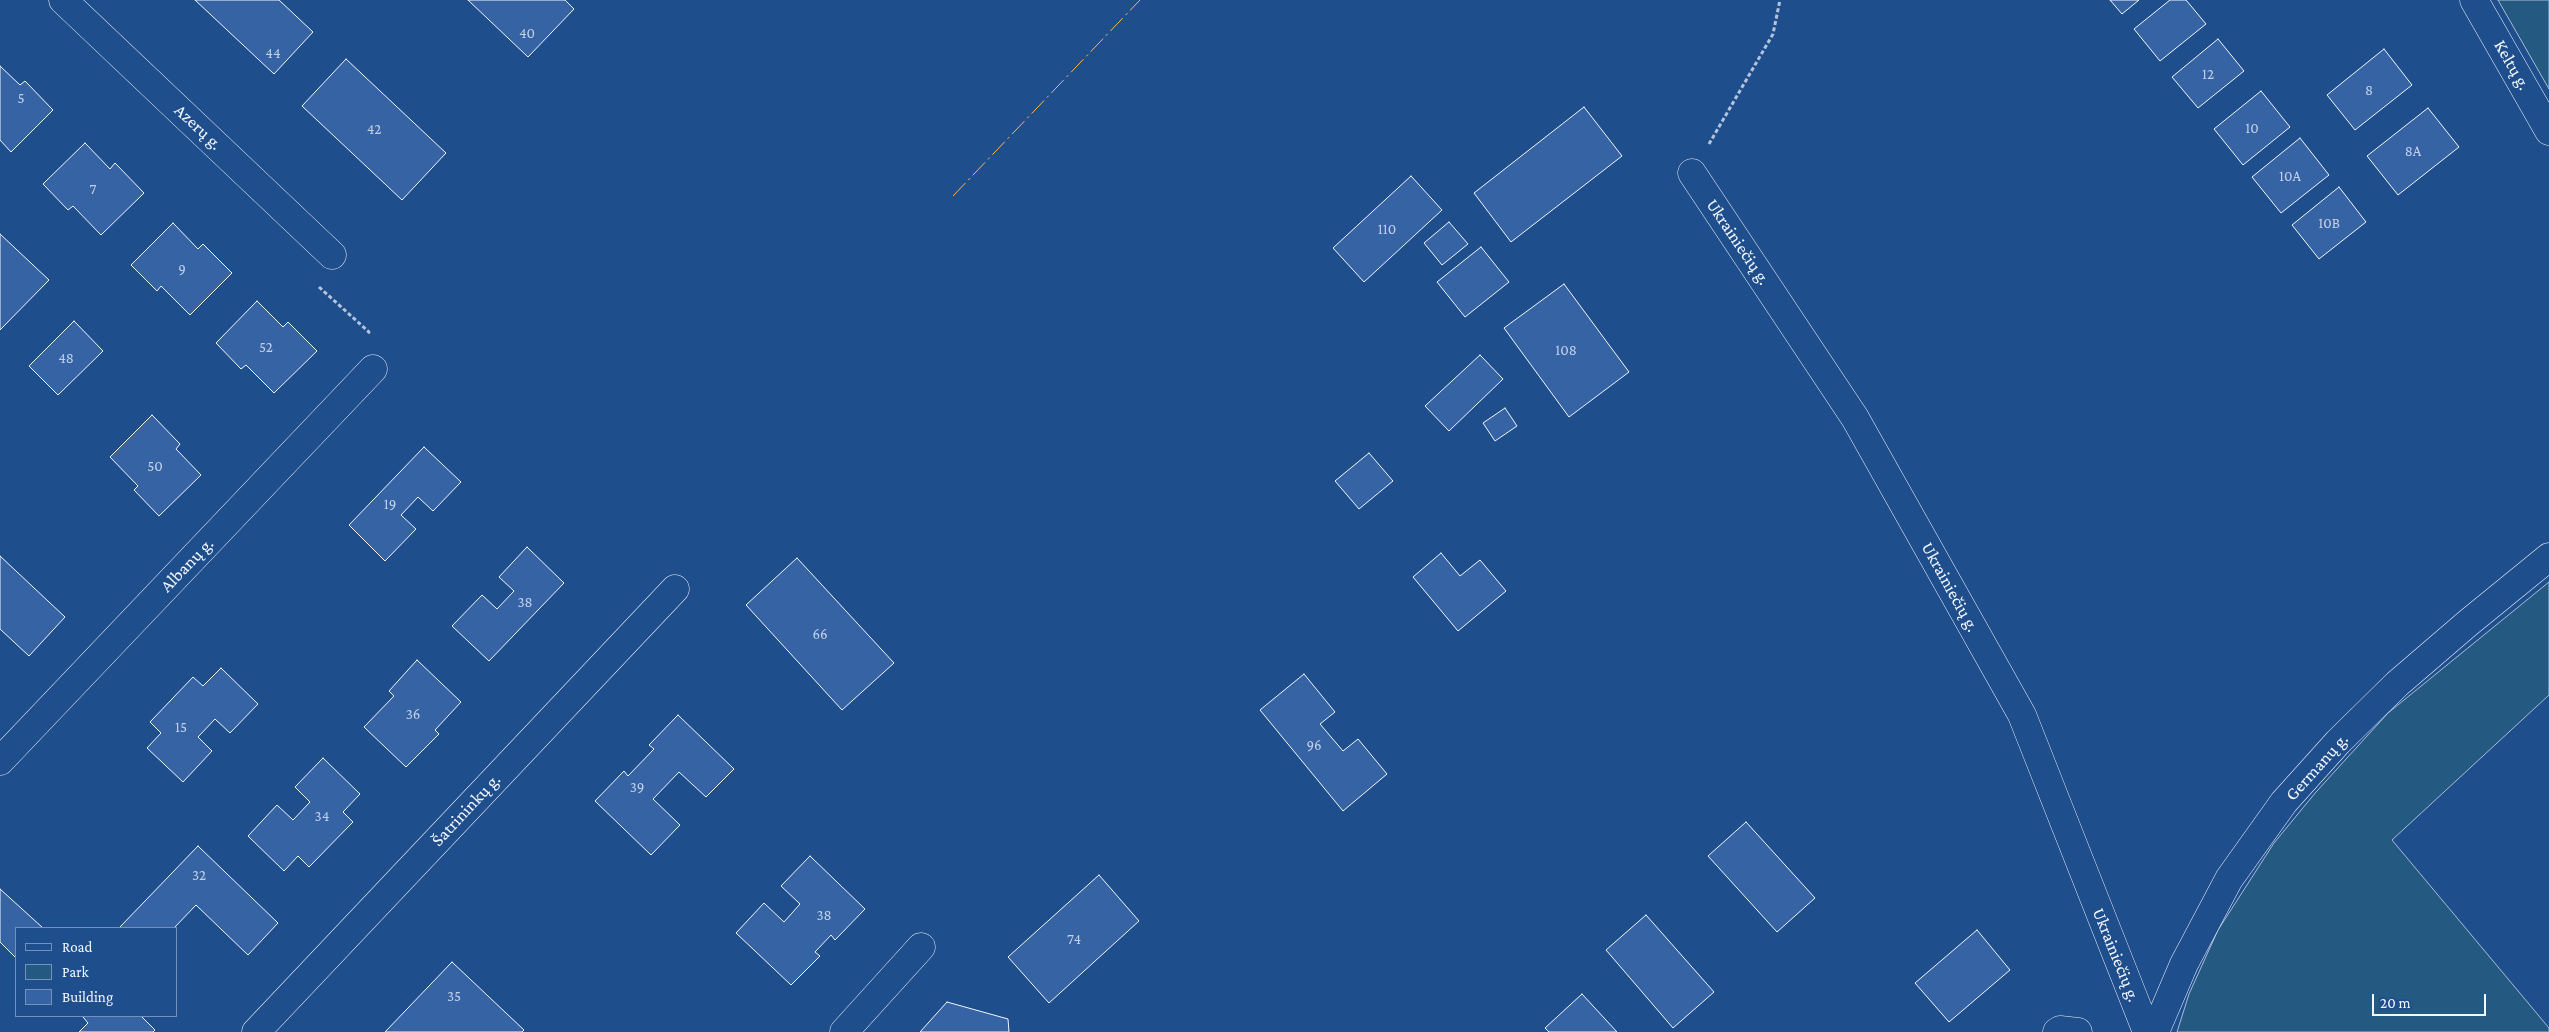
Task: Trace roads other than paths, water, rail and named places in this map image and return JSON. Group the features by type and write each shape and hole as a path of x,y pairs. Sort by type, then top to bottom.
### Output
{"street":[{"name":"Azerų g.","path":"63,0 332,254"},
{"name":"Keltų g.","path":"2474,0 2549,131"},
{"name":"Ukrainiečių g.","path":"1692,173 1855,418 2022,714 2147,1032"},
{"name":"Albanų g.","path":"0,761 373,369"},
{"name":"Germanų g.","path":"2155,1032 2184,964 2230,879 2284,802 2338,742 2397,684 2549,557"},
{"name":"Šatrininkų g.","path":"256,1032 675,589"},
{"path":"844,1032 921,947"},
{"path":"2057,1032 2060,1030 2078,1032"}]}
